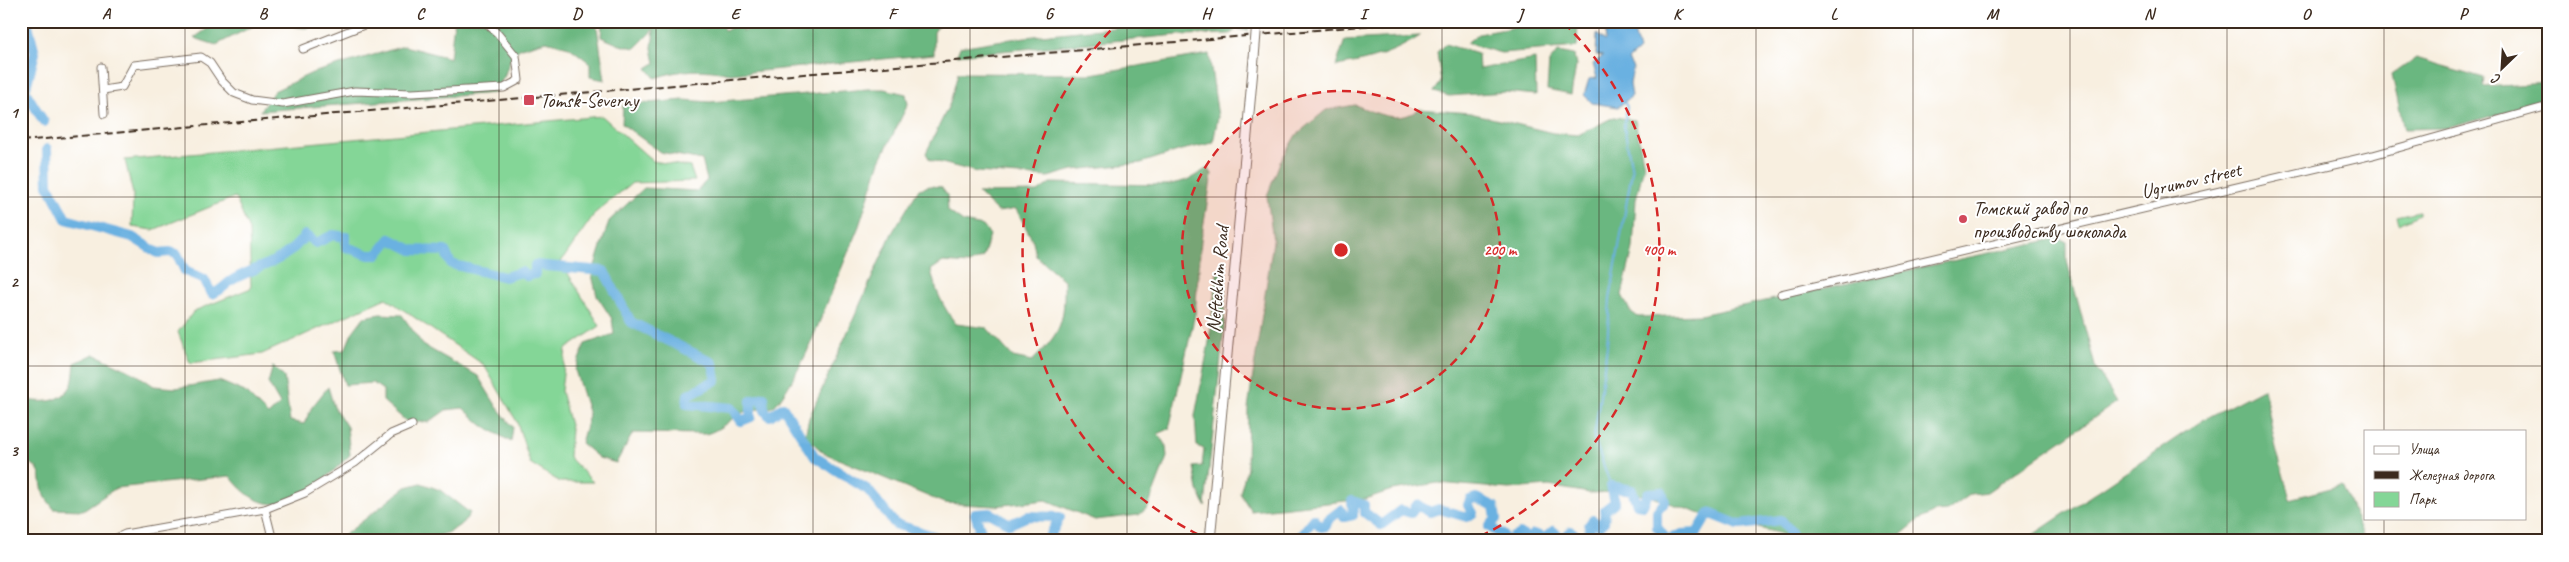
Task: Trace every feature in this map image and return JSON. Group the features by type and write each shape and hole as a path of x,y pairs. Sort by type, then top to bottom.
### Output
{"main road":[{"name":"Neftekhim Road","path":"1210,541 1257,21"}],"street":[{"path":"303,49 374,21"},
{"path":"103,90 122,87 134,65 201,57 210,63 222,81 234,94 252,100 283,104 355,91 412,93 504,88 519,80 516,56 484,21"},
{"path":"101,67 104,114"},
{"name":"Ugrumov street","path":"1782,294 2373,155 2548,106"},
{"path":"110,541 125,534 265,509 305,493 355,463 391,434 412,425"},
{"path":"265,509 273,541"}],"green space":[{"path":"210,21 263,21 216,45 194,38 213,25"},
{"path":"272,21 322,21 316,25 303,28"},
{"path":"454,21 596,21 605,80 590,77 590,63 569,47 546,41 521,48 512,55 504,77 494,93 260,111 274,91 312,73 404,46 450,58"},
{"path":"602,21 719,21 725,31 743,21 742,32 763,21 960,21 939,25 934,32 934,54 730,74 692,70 655,78 647,68 655,63 652,48 654,29 635,48 620,45 601,37"},
{"path":"1214,21 1249,21 1248,31 1237,29 1230,34 1178,35 957,55 960,47 1023,37 1118,27"},
{"path":"1547,21 1578,21 1577,47 1501,53 1466,43 1479,34"},
{"path":"1420,36 1400,48 1380,56 1336,66 1345,40"},
{"path":"1445,44 1478,54 1479,69 1535,59 1536,95 1505,92 1449,96 1434,92 1441,82 1437,52"},
{"path":"1558,52 1574,55 1576,66 1571,95 1547,90 1549,62"},
{"path":"1209,54 1218,117 1213,143 1181,150 1141,163 1073,170 1048,177 977,172 930,160 926,153 950,103 958,73 1091,74"},
{"path":"2416,58 2484,78 2483,87 2548,83 2548,101 2448,128 2404,129 2392,75"},
{"path":"884,89 906,94 908,104 880,161 859,226 807,352 779,401 772,407 746,411 716,430 706,434 633,433 616,463 599,458 581,443 589,415 575,370 585,344 614,334 612,319 597,296 592,275 609,221 644,188 697,191 707,180 702,160 660,152 622,124 623,105 684,100 710,102"},
{"path":"1355,105 1379,114 1395,117 1411,114 1419,109 1470,113 1553,133 1578,135 1614,117 1635,120 1644,166 1636,199 1633,248 1622,295 1630,311 1638,317 1700,315 2059,238 2067,242 2067,261 2095,366 2117,402 1987,492 1971,494 1947,511 1934,512 1919,520 1893,541 1799,541 1778,533 1698,513 1650,496 1617,492 1589,493 1549,486 1509,489 1438,483 1392,490 1365,499 1251,511 1240,493 1247,468 1248,408 1273,241 1267,196 1280,162 1296,135 1326,110"},
{"path":"602,116 653,161 690,167 695,181 632,183 595,213 561,262 600,326 566,349 561,391 571,429 569,457 593,482 560,482 530,463 517,422 484,365 386,298 262,354 190,363 178,332 194,311 251,288 249,230 235,197 153,230 132,227 133,194 125,160"},
{"path":"1208,168 1212,174 1201,240 1195,314 1169,429 1158,434 1166,446 1167,457 1148,507 1139,515 1095,520 1046,500 995,506 944,503 824,453 805,436 809,418 892,233 919,189 930,186 941,187 947,195 948,211 963,222 983,226 990,235 983,257 969,264 943,262 931,270 937,291 951,318 956,324 987,328 1013,357 1032,361 1050,342 1060,325 1064,306 1064,280 1036,256 1033,241 1016,209 998,212 978,193 1038,192 1050,183 1167,185 1188,180"},
{"path":"2419,211 2419,214 2399,224 2397,216"},
{"path":"1226,271 1224,329 1205,506 1198,490 1194,467 1202,466 1204,449 1197,446 1195,416 1209,342 1217,272"},
{"path":"380,314 402,315 423,345 478,376 497,407 513,427 511,442 482,425 463,408 446,410 429,422 407,422 383,401 383,390 373,383 345,385 334,351 345,350 352,333 364,317"},
{"path":"94,354 136,374 154,386 176,388 219,381 245,392 268,415 280,404 268,383 273,366 284,377 290,421 304,424 312,407 328,387 334,407 347,427 350,455 306,493 292,500 276,504 261,502 246,493 230,476 116,488 83,510 54,509 45,496 39,470 21,458 21,398 34,401 48,401 61,397 72,384 75,363"},
{"path":"2264,388 2276,448 2290,499 2342,485 2365,541 2024,541 2203,420"},
{"path":"421,483 440,490 470,513 460,525 446,533 429,538 390,542 337,541 406,487"}],"water":[{"path":"1617,21 1631,21 1639,50 1628,60 1633,68 1630,84 1632,96 1618,107 1592,103 1584,95 1589,79 1597,78 1593,64 1603,56 1596,55 1597,34 1605,41 1606,31 1603,27"}],"waterway":[{"path":"27,21 35,53 25,91 44,122"},
{"path":"1611,486 1594,438 1607,346 1610,299 1632,171 1624,126 1627,107 1625,103"},
{"path":"47,149 48,185 66,219 132,237 158,253 170,252 177,254 185,271 204,279 212,294 234,279 282,257 298,244 305,235 316,243 333,235 346,237 346,247 369,255 377,255 390,239 412,250 445,251 451,264 505,277 521,272 527,276 535,274 535,265 604,271 631,322 713,363 716,380 688,395 687,404 732,408 741,421 751,417 751,401 764,397 764,408 770,416 783,407 815,457 868,490 895,524 940,538 942,541"},
{"path":"1512,541 1513,537 1520,534 1529,538 1534,534 1545,538 1553,531 1563,539 1571,531 1581,540 1587,538 1590,534 1589,525 1593,520 1600,526 1604,522 1605,510 1615,502 1611,486 1632,490 1637,504 1643,505 1648,493 1662,492 1665,502 1657,511 1657,527 1667,540 1681,534 1697,533 1709,513 1739,525 1781,520 1791,532 1787,541"},
{"path":"1293,541 1292,539 1299,538 1314,519 1321,527 1326,526 1328,520 1341,510 1344,517 1353,515 1352,501 1364,505 1364,512 1381,525 1401,510 1411,513 1417,505 1430,512 1439,509 1467,517 1473,513 1468,505 1470,500 1476,498 1494,506 1496,519 1489,527 1503,535 1502,541"},
{"path":"975,541 972,535 981,531 975,514 990,513 1010,524 1028,516 1060,517 1047,541"}],"railway":[{"path":"21,141 1421,21"}],"place":[{"name":"Tomsk-Severny","path":"529,100"},
{"name":"Томский завод по производству шоколада","path":"1963,219"}]}
